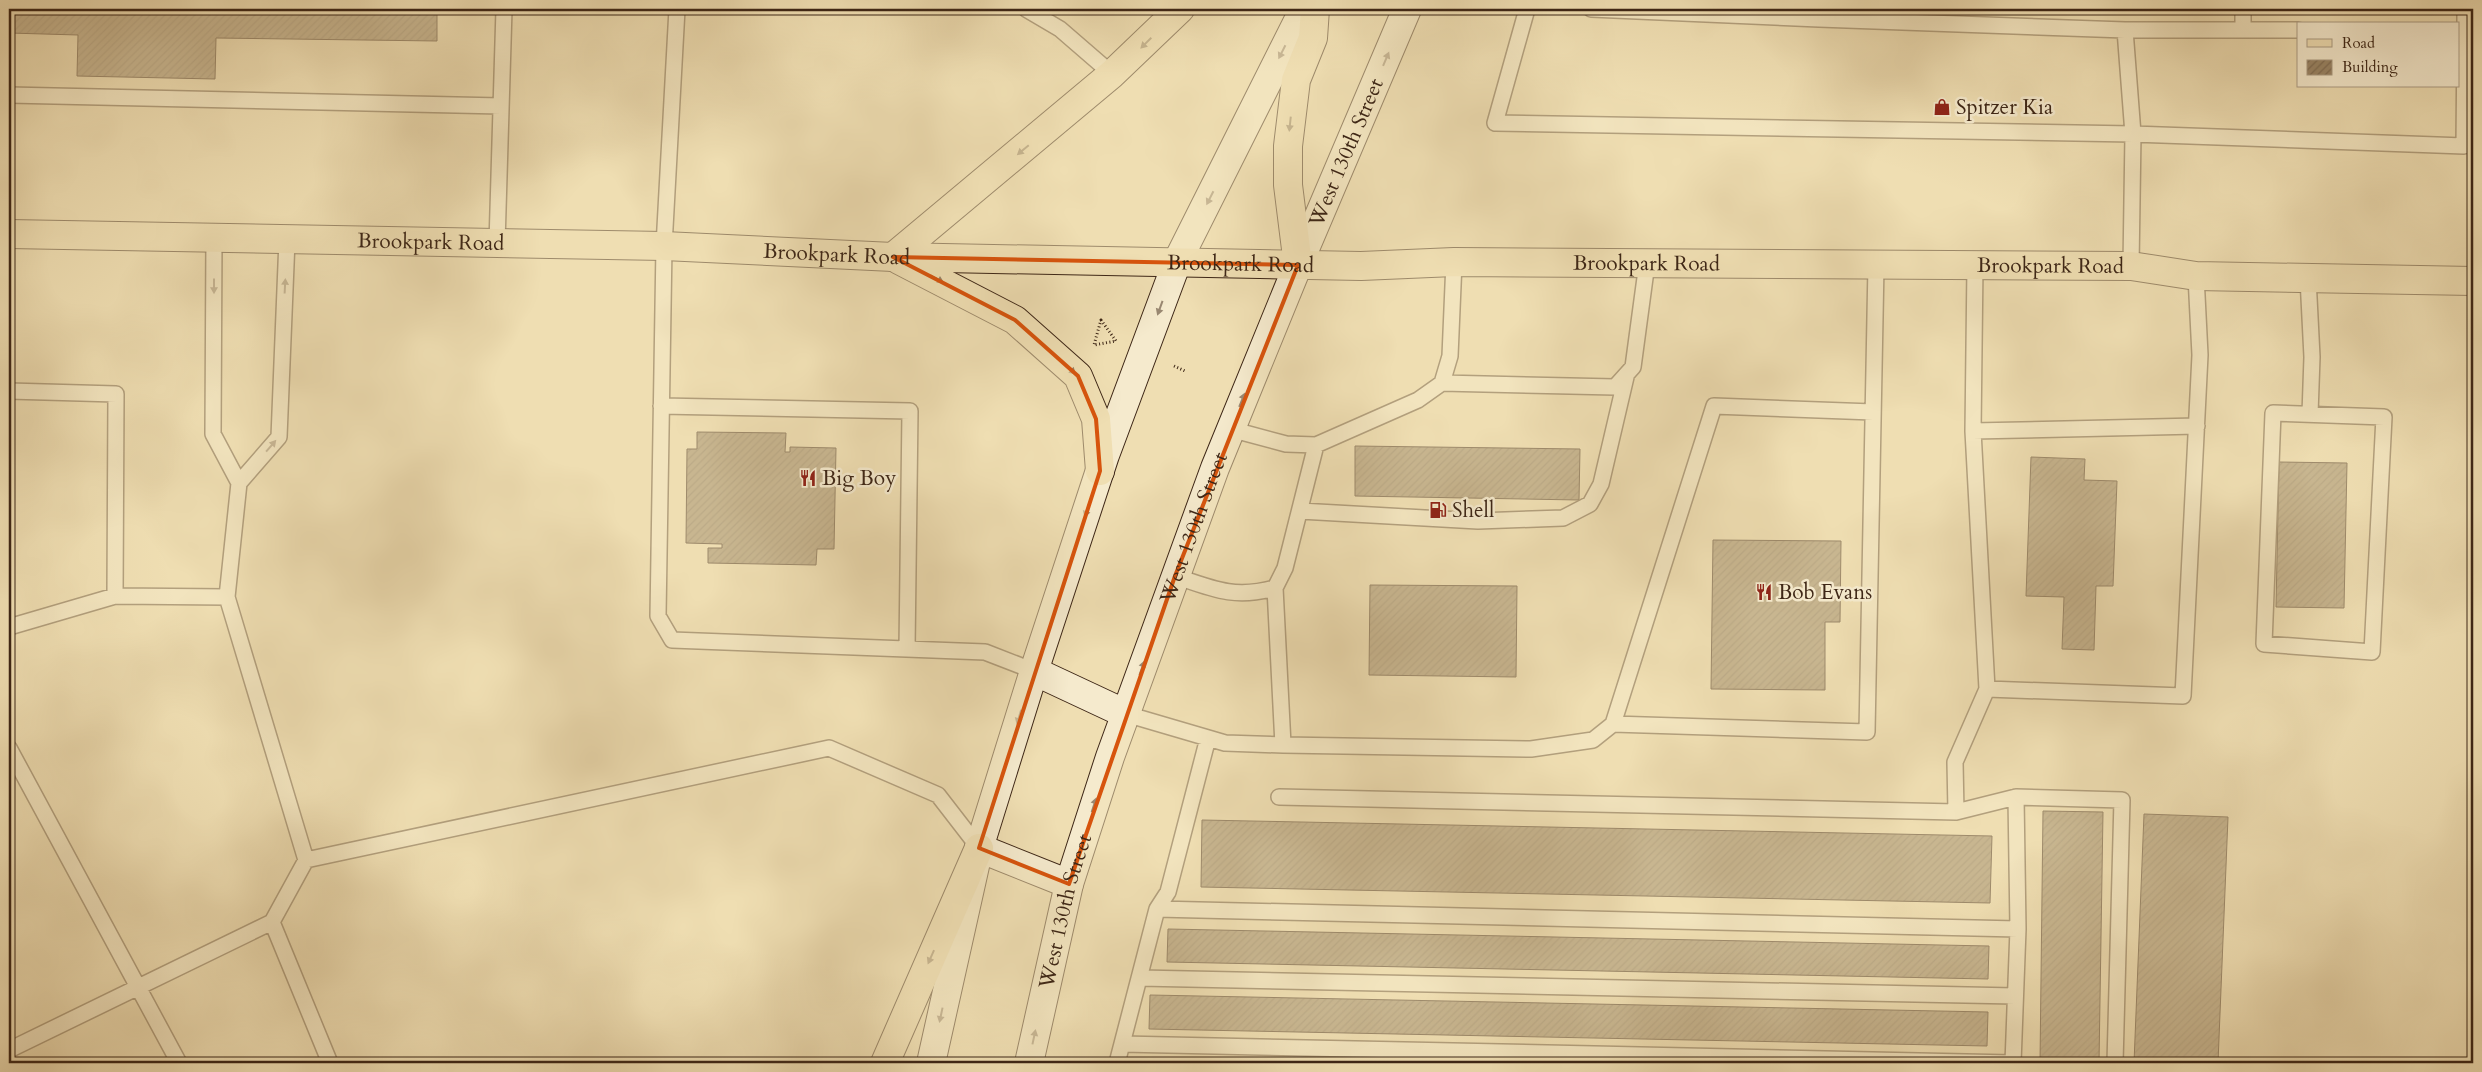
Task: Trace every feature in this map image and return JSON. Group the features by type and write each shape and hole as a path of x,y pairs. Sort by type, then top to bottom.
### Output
{"main road":[{"path":"1100,470 1096,419 1078,376 1015,320 893,257 1112,74 1180,9"},
{"path":"931,1063 979,848 1034,671 1100,470 1177,262 1304,9"},
{"path":"1298,265 1288,185 1288,146 1296,80 1313,38 1315,9"},
{"name":"West 130th Street","path":"1029,1063 1069,884 1175,576 1230,429 1407,9"},
{"name":"Brookpark Road","path":"9,234 664,246 893,257 1361,266 1454,262 2131,266 2196,276 2473,281"},
{"path":"1034,671 1126,714"},
{"path":"979,848 1069,884"},
{"path":"885,1063 979,848"}],"lane":[{"path":"497,243 504,9"},
{"path":"677,9 664,246 658,616 672,640 985,652 1034,671"},
{"path":"1026,9 1060,29 1112,74"},
{"path":"1527,9 1495,123 2133,134 2464,146 2462,31 2465,9"},
{"path":"1591,9 1819,14 2125,30 2297,30"},
{"path":"2243,9 2243,29"},
{"path":"2125,30 2133,134 2131,266"},
{"path":"9,95 501,106"},
{"path":"214,237 213,434 240,482"},
{"path":"9,1050 272,922 306,860 227,596 240,482 279,437 287,240"},
{"path":"1442,383 1450,356 1454,262"},
{"path":"1230,429 1286,444 1316,446 1418,400 1442,383 1615,387 1633,368 1647,263"},
{"path":"1613,724 1867,732 1876,265"},
{"path":"1956,812 1955,762 1987,689 1973,431 1975,265"},
{"path":"1987,689 2183,696 2200,355 2196,276"},
{"path":"2308,278 2312,357 2310,414"},
{"path":"1300,511 1478,521 1563,518 1590,504 1601,484 1626,377"},
{"path":"9,391 116,394 116,596"},
{"path":"661,406 910,411 907,649"},
{"path":"1126,714 1225,743 1531,750 1593,740 1613,724 1714,406 1873,412"},
{"path":"2273,413 2310,414 2384,417 2372,652 2264,644 2273,413"},
{"path":"1973,431 2197,426"},
{"path":"1283,744 1275,588 1285,568 1316,446"},
{"path":"1175,576 1219,591 1241,595 1275,588"},
{"path":"9,627 116,596 227,596"},
{"path":"1117,1063 1157,909 1168,892 1208,738"},
{"path":"9,748 179,1063"},
{"path":"306,860 829,748 938,795 979,848"},
{"path":"1279,797 1956,812 2016,797 2122,800 2115,1063"},
{"path":"1122,1044 2013,1063 2018,929 2016,797"},
{"path":"1157,909 2018,929"},
{"path":"272,922 330,1063"},
{"path":"1140,978 2015,996"}],"path":[{"path":"1101,320 1116,341 1094,345 1099,328 1101,320"},
{"path":"1171,365 1185,371"}],"highlighted area":[{"path":"893,257 1298,265 1175,576 1069,884 979,848 1100,471 1096,419 1078,376 1015,320"}],"building":[{"path":"9,9 437,9 437,41 216,38 215,79 77,76 78,35 9,33"},
{"path":"697,432 786,433 785,452 790,452 790,447 836,448 834,549 817,549 816,565 708,563 708,548 722,548 722,544 686,543 687,449 697,449"},
{"path":"1355,446 1580,449 1579,500 1355,496"},
{"path":"2031,457 2085,459 2084,480 2117,481 2113,586 2096,586 2094,650 2062,649 2064,597 2026,596"},
{"path":"2279,462 2347,463 2344,608 2276,607"},
{"path":"1713,540 1841,541 1840,622 1825,622 1825,690 1711,689"},
{"path":"1370,585 1517,586 1516,677 1369,675"},
{"path":"2043,811 2103,812 2099,1063 2040,1063"},
{"path":"2144,814 2228,817 2218,1063 2134,1063"},
{"path":"1202,820 1992,836 1990,903 1201,887"},
{"path":"1168,929 1989,946 1988,979 1167,962"},
{"path":"1150,995 1988,1012 1987,1046 1149,1029"}],"place":[{"name":"Spitzer Kia","path":"1942,107"},
{"name":"Big Boy","path":"808,478"},
{"name":"Shell","path":"1438,510"},
{"name":"Bob Evans","path":"1764,592"}]}
